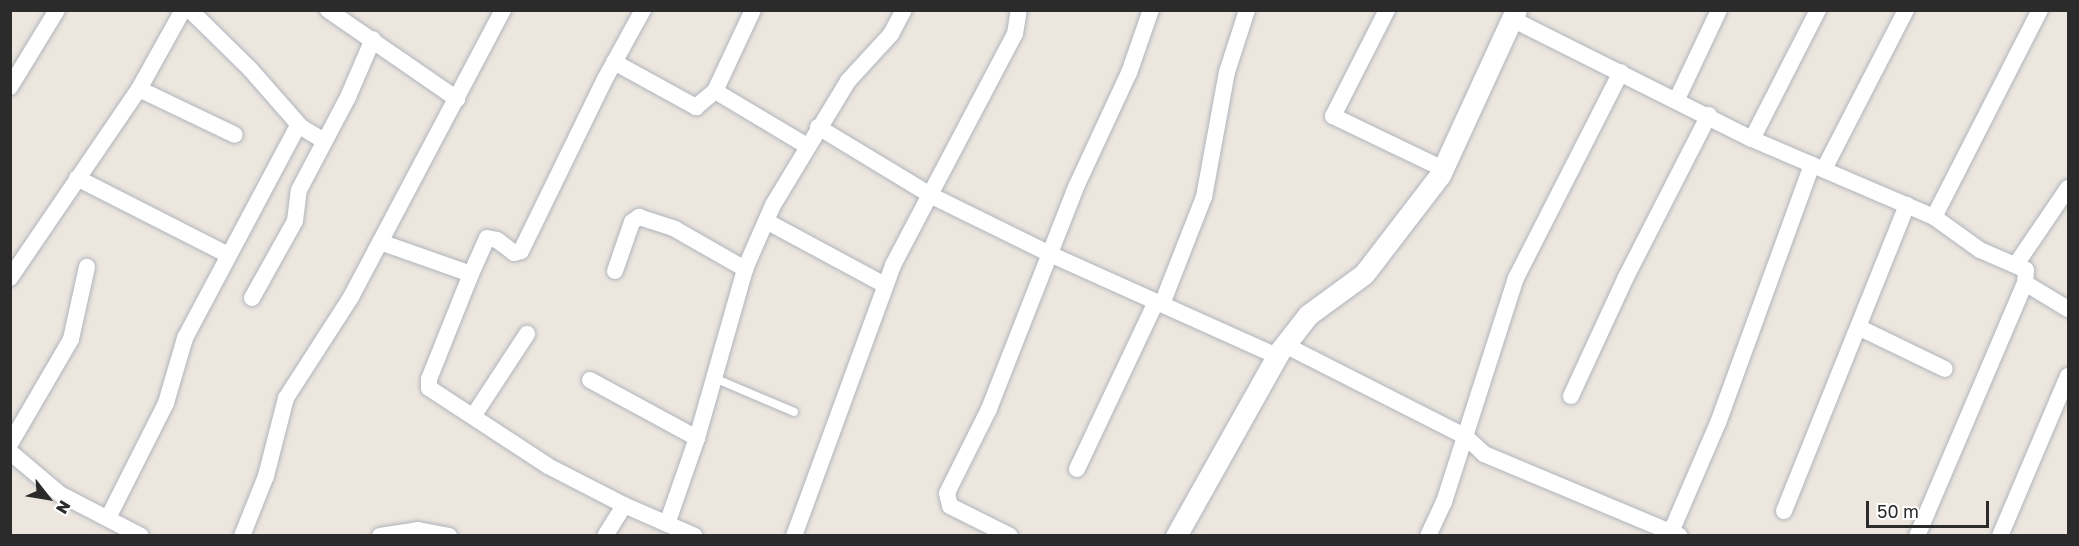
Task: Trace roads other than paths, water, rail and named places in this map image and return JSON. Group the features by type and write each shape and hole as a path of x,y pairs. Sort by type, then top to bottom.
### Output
{"street":[{"path":"10,87 57,10"},
{"path":"10,278 139,89 183,10"},
{"path":"190,10 250,69 300,127 324,141"},
{"path":"328,10 352,16 373,39 457,99"},
{"path":"242,536 266,476 286,398 345,307 503,10"},
{"path":"643,10 610,70 521,251 514,253 497,240 487,238 428,384 433,392 474,415 548,466 624,506 688,534"},
{"path":"706,99 753,10"},
{"path":"667,524 697,438 745,269 766,221 818,127 848,81 891,34 904,10"},
{"path":"794,536 885,285 909,232 932,196 1015,34 1018,10"},
{"path":"1010,536 956,510 946,497 989,409 1052,255 1076,187 1129,73 1151,10"},
{"path":"1077,469 1159,303 1204,198 1227,72 1247,10"},
{"path":"1387,10 1333,116 1443,169"},
{"path":"1677,99 1719,10"},
{"path":"1752,139 1818,10"},
{"path":"818,127 932,196 1052,255 1159,303 1281,350 1466,437 1484,454 1676,534 1818,167 1906,10"},
{"path":"1934,217 2040,10"},
{"path":"1176,536 1281,350 1308,315 1364,274 1410,219 1443,169 1514,15 1752,139 1934,217 1980,250 2017,263 2026,270 2025,284 1917,536"},
{"path":"252,298 295,220 299,190 373,39"},
{"path":"610,70 706,99 807,146"},
{"path":"1428,536 1444,502 1516,279 1622,72"},
{"path":"139,89 235,135"},
{"path":"1570,396 1626,276 1708,115"},
{"path":"108,518 166,403 185,338 295,131 300,127"},
{"path":"77,178 228,255"},
{"path":"2017,263 2068,188"},
{"path":"1784,511 1860,328 1907,205"},
{"path":"615,271 632,222 639,217 675,229 745,269"},
{"path":"766,221 885,285"},
{"path":"380,242 471,274"},
{"path":"10,444 71,339 87,267"},
{"path":"2025,284 2068,309"},
{"path":"1860,328 1945,369"},
{"path":"474,415 527,333"},
{"path":"2000,536 2068,375"},
{"path":"590,380 697,438"},
{"path":"10,452 60,494 140,535"},
{"path":"605,536 624,506"},
{"path":"380,536 418,530 449,536"}],"lane":[{"path":"714,378 794,412"}]}
